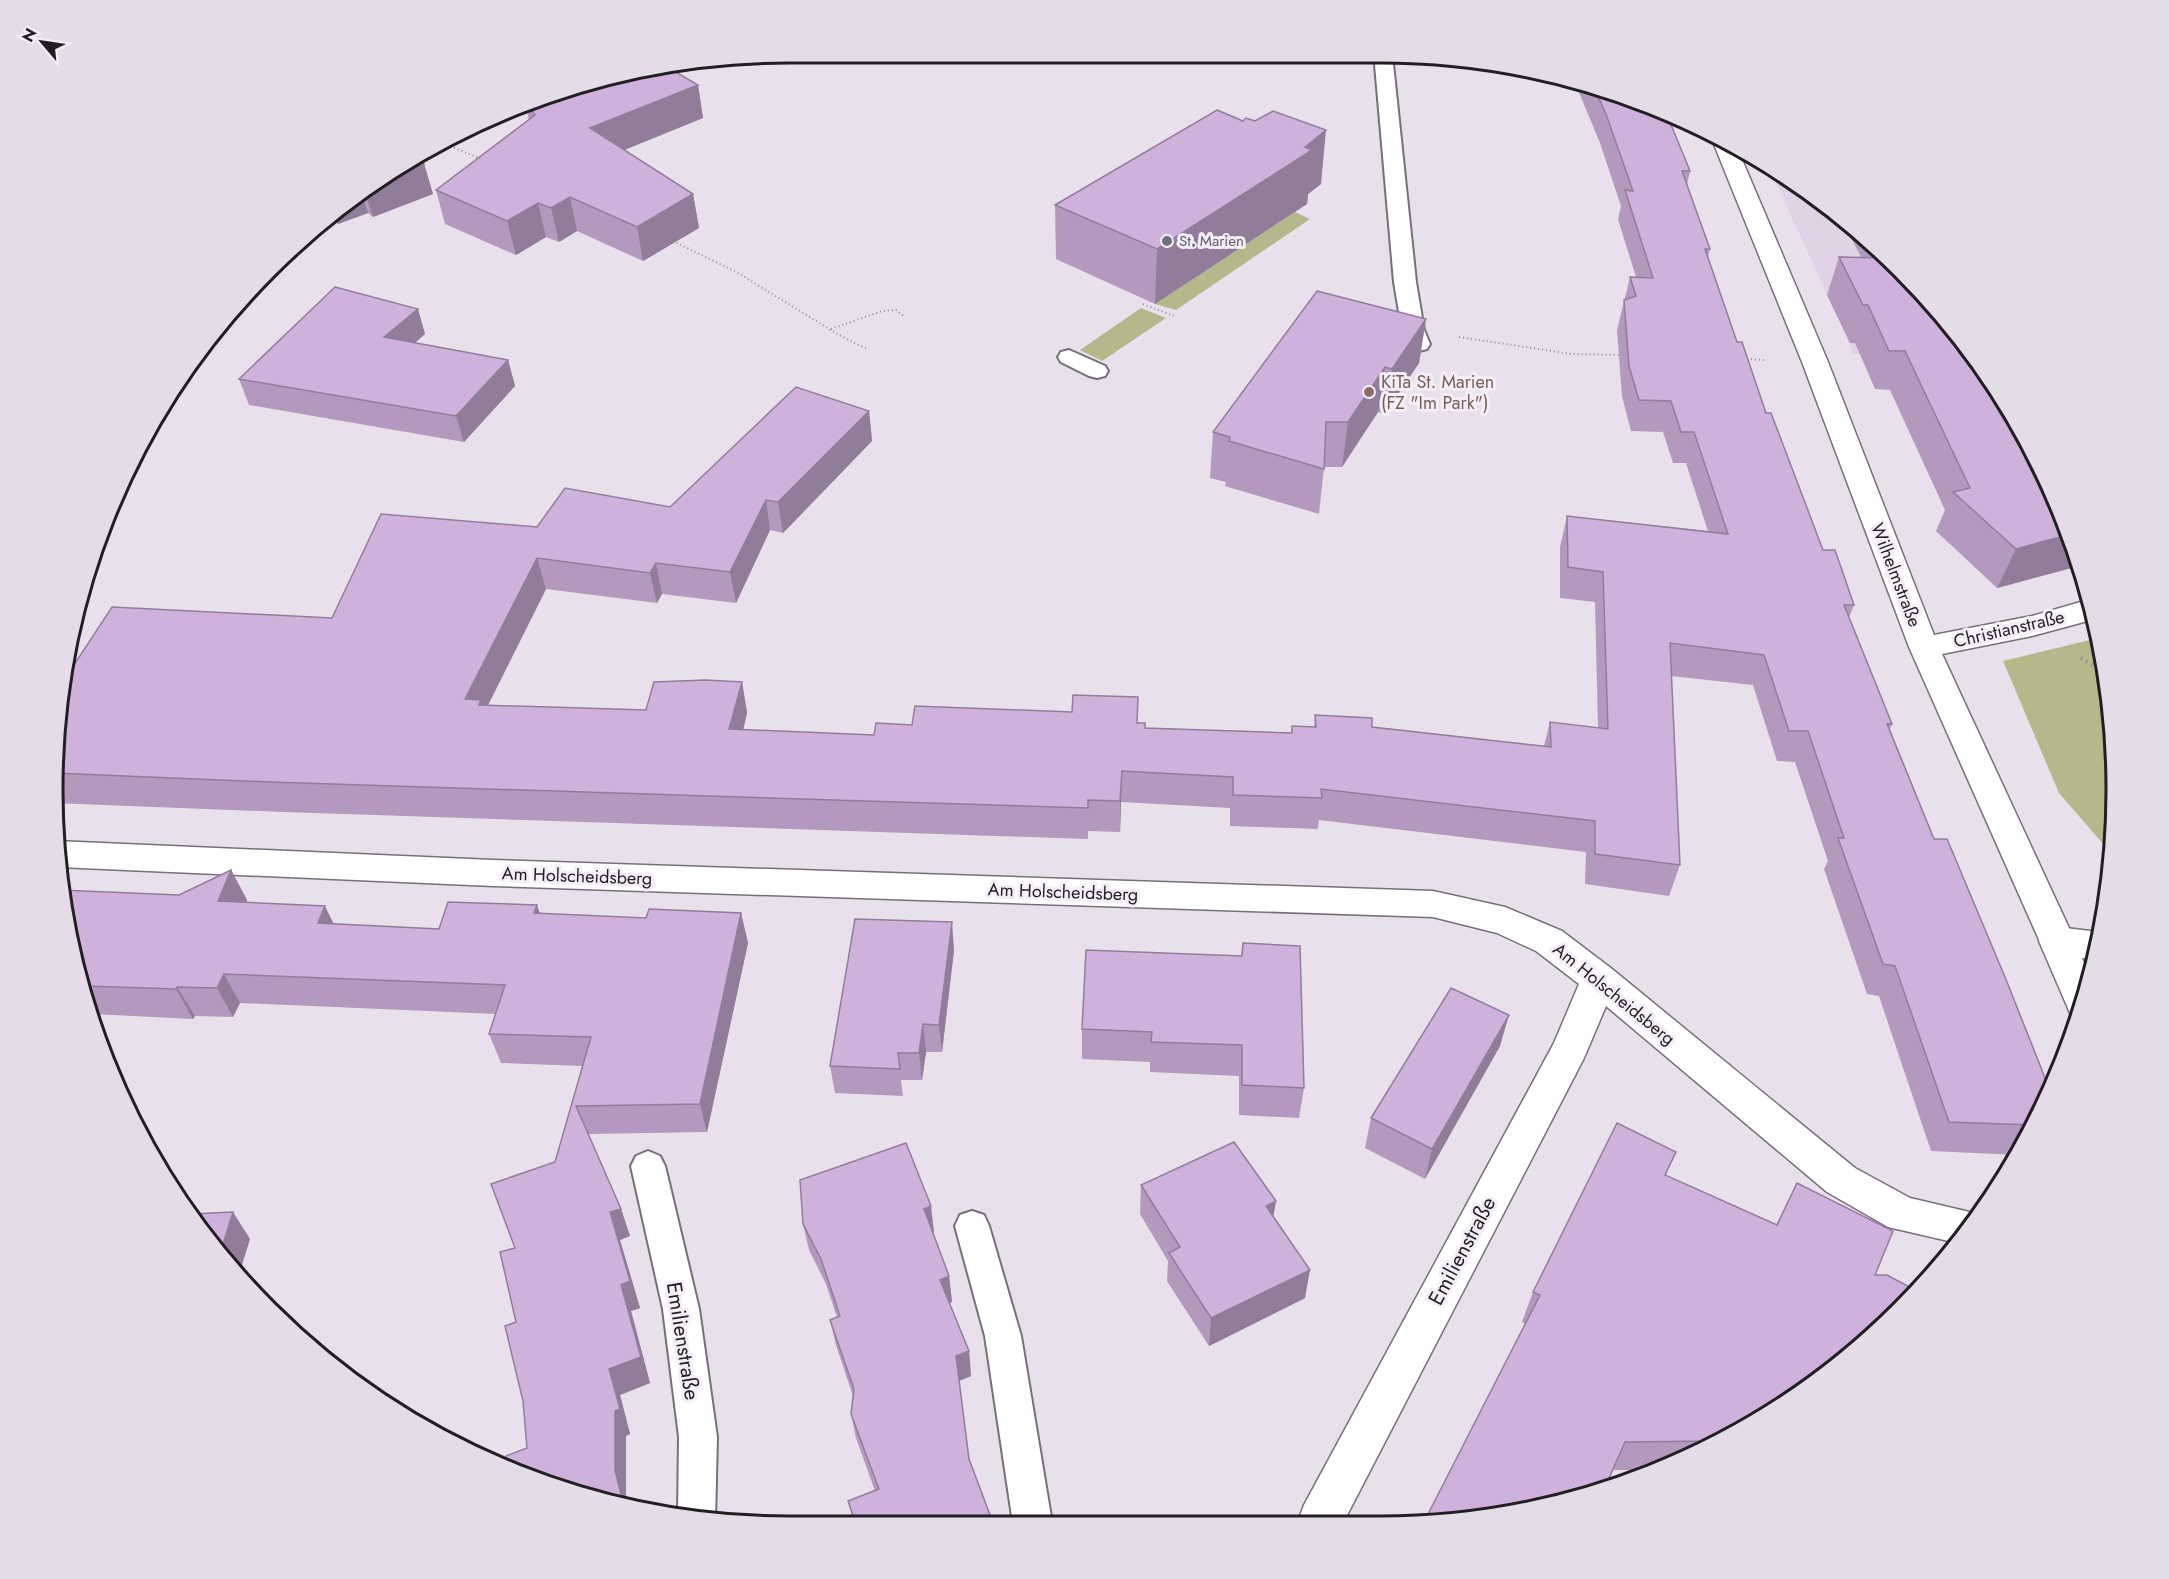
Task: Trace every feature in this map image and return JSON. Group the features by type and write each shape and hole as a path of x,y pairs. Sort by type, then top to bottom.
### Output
{"street":[{"name":"Wilhelmstraße","path":"1728,152 1815,362 1924,647 2077,990"},
{"name":"Christianstraße","path":"1924,647 2032,626 2083,612"},
{"name":"Am Holscheidsberg","path":"66,854 517,874 1433,904 1505,921 1549,941 1599,979 1841,1180 1902,1214 1960,1226"},
{"path":"2057,941 2089,944"},
{"name":"Emilienstraße","path":"1323,1516 1570,1047 1599,979"}],"lane":[{"path":"1384,63 1405,282 1416,337"},
{"path":"1069,357 1096,371"},
{"name":"Emilienstraße","path":"648,1166 681,1310 698,1437 697,1510"},
{"path":"972,1226 1004,1336 1012,1401 1032,1516"}],"path":[{"path":"452,147 488,162"},
{"path":"667,238 738,273 867,349"},
{"path":"1143,304 1174,316"},
{"path":"830,329 882,311 896,310 905,317"},
{"path":"1416,337 1572,354 1629,356"},
{"path":"1743,359 1766,360"}],"shaded area":[{"path":"1775,180 1822,213 1859,243 1926,310 1962,356 1852,354"}],"green space":[{"path":"1295,212 1310,219 1176,310 1155,304"},
{"path":"1141,308 1166,318 1102,361 1080,350"},
{"path":"2090,640 2100,695 2104,742 2106,790 2103,844 2059,793 2003,661"}],"building":[{"path":"676,72 698,85 590,128 693,194 637,227 570,197 551,208 538,203 507,221 436,190 535,115 532,110 601,88"},
{"path":"1599,98 1671,124 1690,171 1682,171 1710,249 1705,249 1737,342 1742,342 1766,413 1771,413 1823,550 1835,550 1854,605 1844,605 1892,724 1887,724 1934,839 1947,839 2046,1080 2024,1125 1949,1122 1895,966 1883,964 1838,838 1844,838 1808,731 1789,731 1764,655 1670,643 1680,865 1595,854 1595,821 1321,789 1322,798 1233,795 1233,777 1122,771 1120,801 1088,800 1088,808 64,773 69,695 74,665 112,607 332,618 381,514 537,527 565,488 670,507 796,387 869,411 778,502 766,500 730,572 656,563 650,573 537,558 465,699 481,700 479,705 646,710 654,682 706,680 742,682 729,729 874,735 876,723 912,725 915,706 1072,712 1073,695 1138,697 1137,723 1145,723 1145,728 1292,733 1292,726 1316,727 1315,715 1372,718 1372,727 1551,747 1550,722 1608,729 1603,572 1568,567 1567,516 1728,534 1694,432 1681,432 1671,401 1639,400 1629,366 1624,300 1636,296 1630,277 1653,278 1625,190 1633,191"},
{"path":"1217,110 1243,121 1246,118 1255,121 1273,111 1326,130 1305,147 1312,150 1157,249 1055,205"},
{"path":"1839,257 1874,258 1926,310 1956,347 2009,426 2051,511 2060,537 2016,549 1953,492 1970,488 1905,351 1889,351 1868,305 1863,305"},
{"path":"335,287 418,309 384,337 508,360 456,416 239,379"},
{"path":"1317,291 1426,319 1392,369 1385,367 1348,422 1326,422 1324,469 1229,441 1230,437 1213,432"},
{"path":"231,870 218,901 325,906 318,923 439,929 448,902 537,905 534,913 646,918 649,909 741,913 700,1104 576,1106 621,1209 610,1212 630,1281 621,1285 641,1357 609,1369 620,1409 615,1411 615,1470 621,1496 556,1477 511,1461 506,1456 527,1448 523,1401 505,1326 516,1322 500,1252 515,1248 491,1184 555,1162 591,1037 489,1034 505,985 224,974 217,988 91,986 70,890 179,895"},
{"path":"855,919 952,922 939,1025 923,1024 919,1053 898,1053 900,1069 830,1066"},
{"path":"1243,943 1300,946 1304,1088 1242,1085 1242,1045 1151,1042 1152,1032 1082,1029 1086,950 1242,956"},
{"path":"1451,988 1509,1015 1432,1149 1371,1118"},
{"path":"1617,1123 1676,1152 1665,1175 1777,1225 1797,1183 1893,1231 1875,1275 1887,1275 1909,1287 1859,1336 1822,1366 1743,1419 1701,1441 1625,1442 1609,1478 1521,1502 1474,1510 1428,1514 1540,1295 1533,1292"},
{"path":"1234,1142 1276,1201 1266,1206 1310,1270 1211,1318 1169,1253 1180,1247 1141,1185"},
{"path":"906,1143 931,1206 924,1209 949,1276 940,1280 969,1351 956,1356 969,1459 990,1516 853,1516 848,1501 879,1489 851,1414 854,1389 830,1320 840,1316 821,1259 803,1224 800,1180"},
{"path":"233,1212 223,1244 213,1232 200,1214"}],"place":[{"name":"St. Marien","path":"1167,241"},
{"name":"KiTa St. Marien (FZ \"Im Park\")","path":"1369,392"}]}
